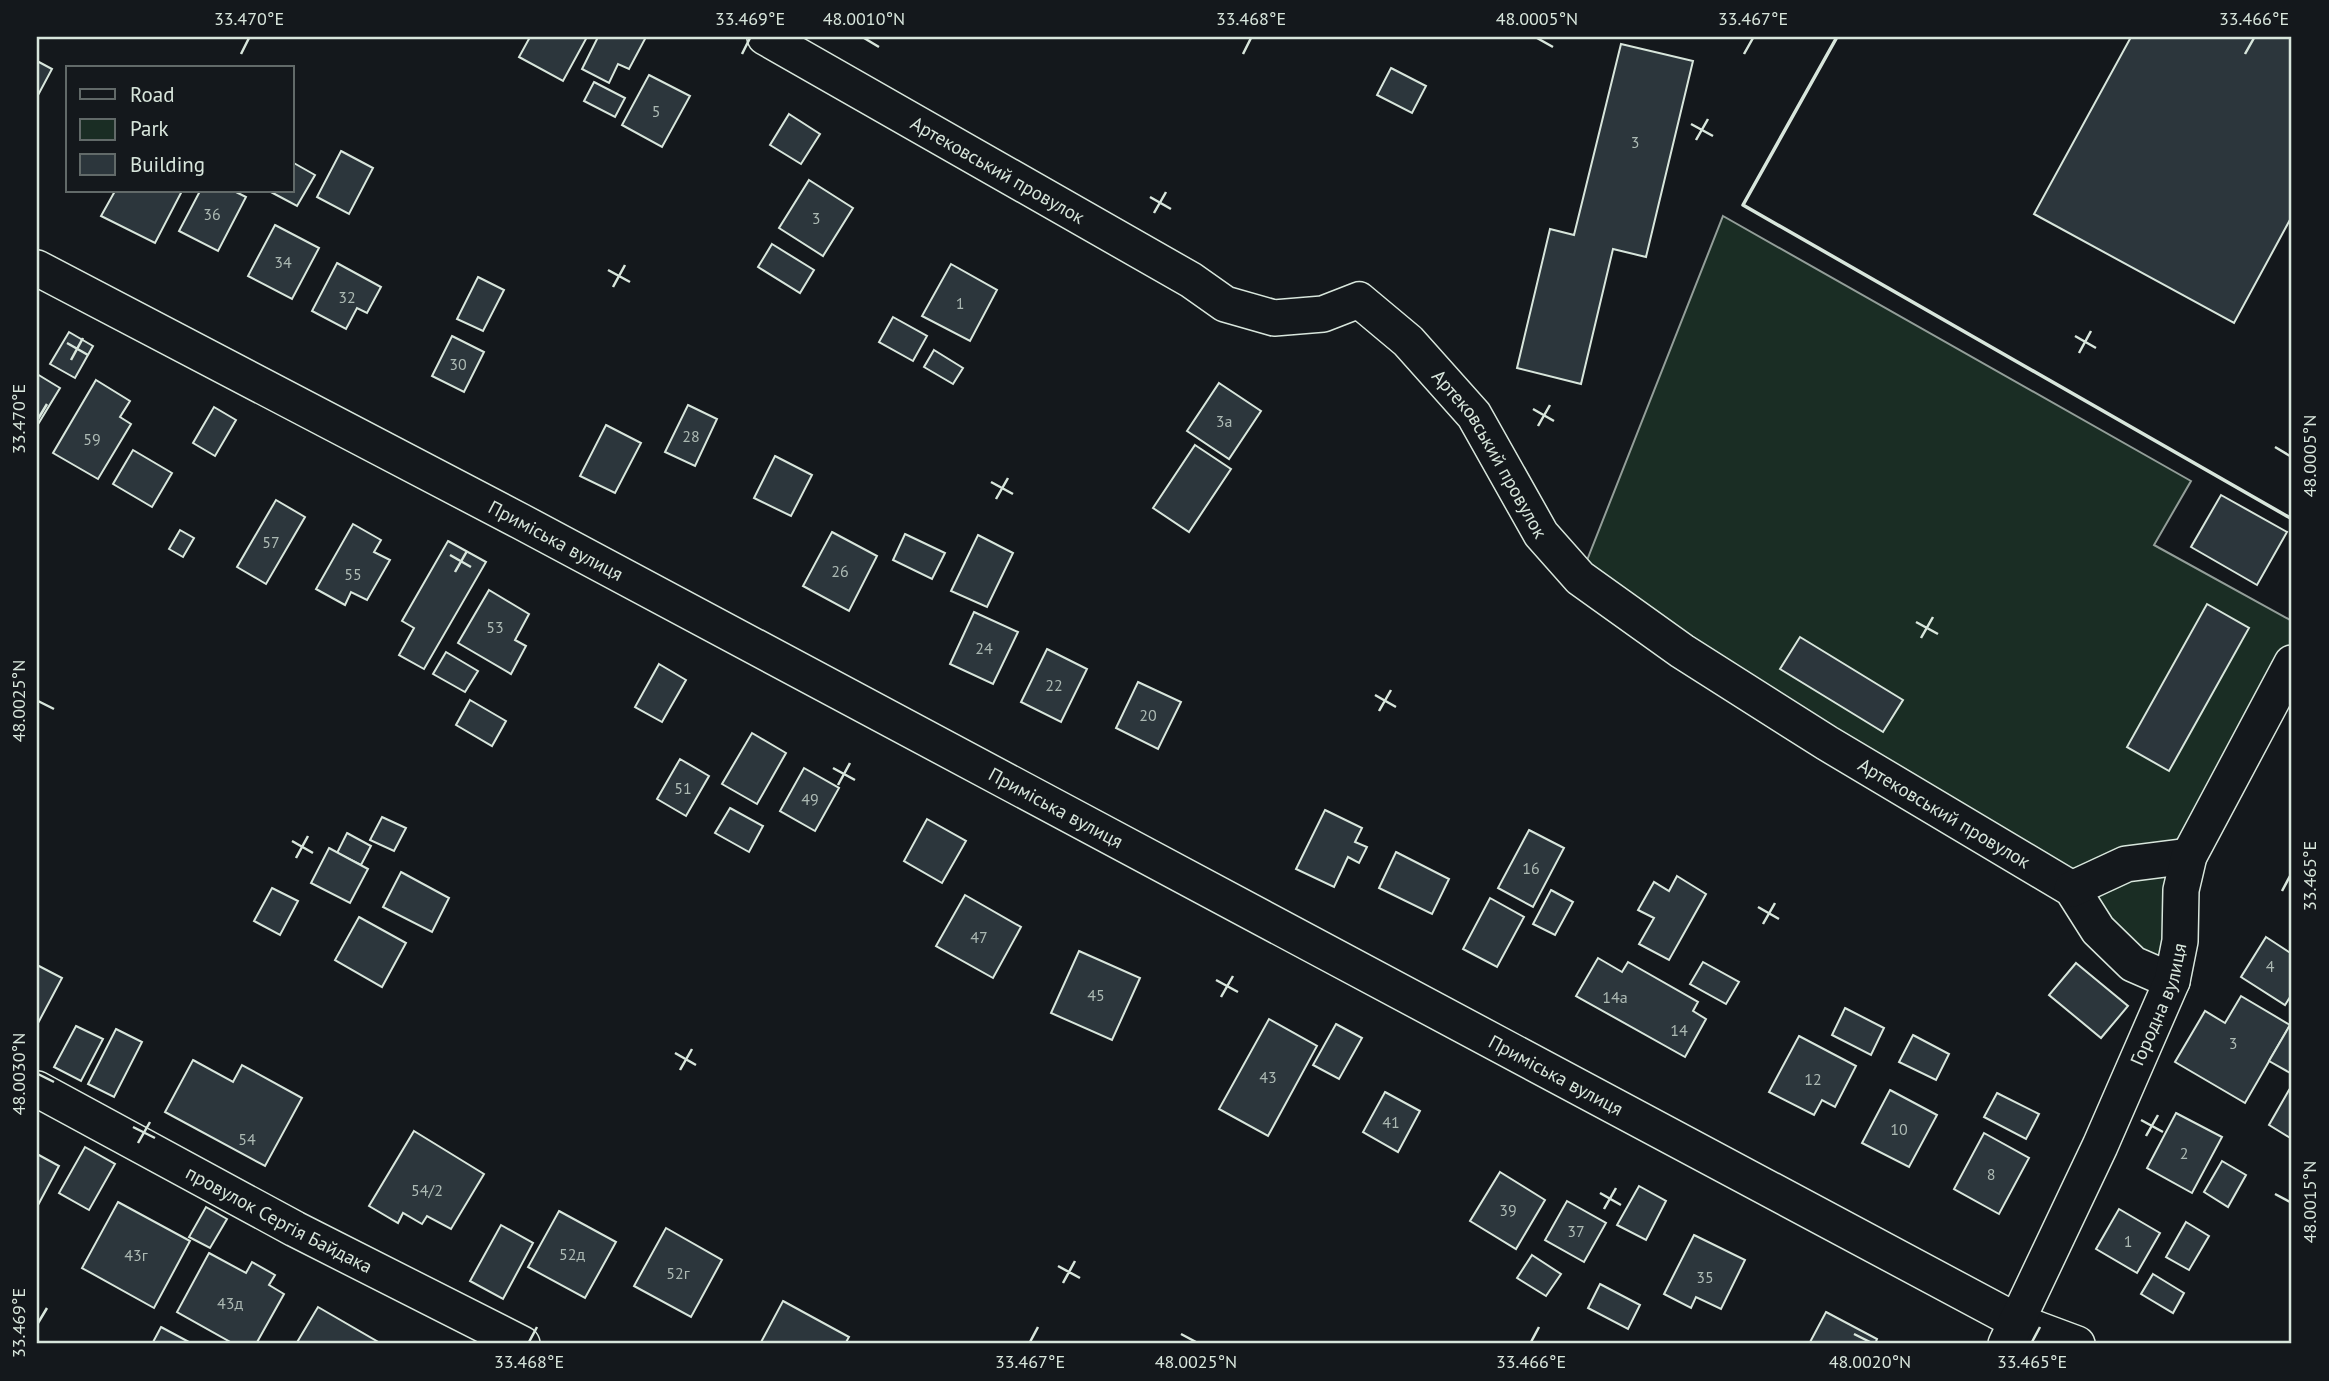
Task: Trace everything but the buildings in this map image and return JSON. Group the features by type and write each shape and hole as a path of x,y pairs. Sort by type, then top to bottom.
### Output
{"street":[{"name":"Артековський провулок","path":"765,37 1191,280 1225,304 1273,318 1323,314 1359,300 1408,341 1474,415 1541,534 1580,578 1682,651 1827,743 2071,889 2098,930 2133,964 2172,981"},
{"name":"Приміська вулиця","path":"37,268 531,527 2012,1333 2077,1344"},
{"name":"Городна вулиця","path":"2012,1333 2100,1146 2172,981 2180,941 2181,890 2189,856 2292,663"},
{"path":"2071,889 2126,864 2189,856"},
{"name":"провулок Сергія Байдака","path":"37,1089 295,1229 522,1344"}],"green space":[{"path":"1723,216 2191,481 2154,545 2292,621 2292,663 2189,856 2172,981 2071,889 1580,578"}],"wall":[{"path":"1837,37 1743,205 2292,519"}]}
